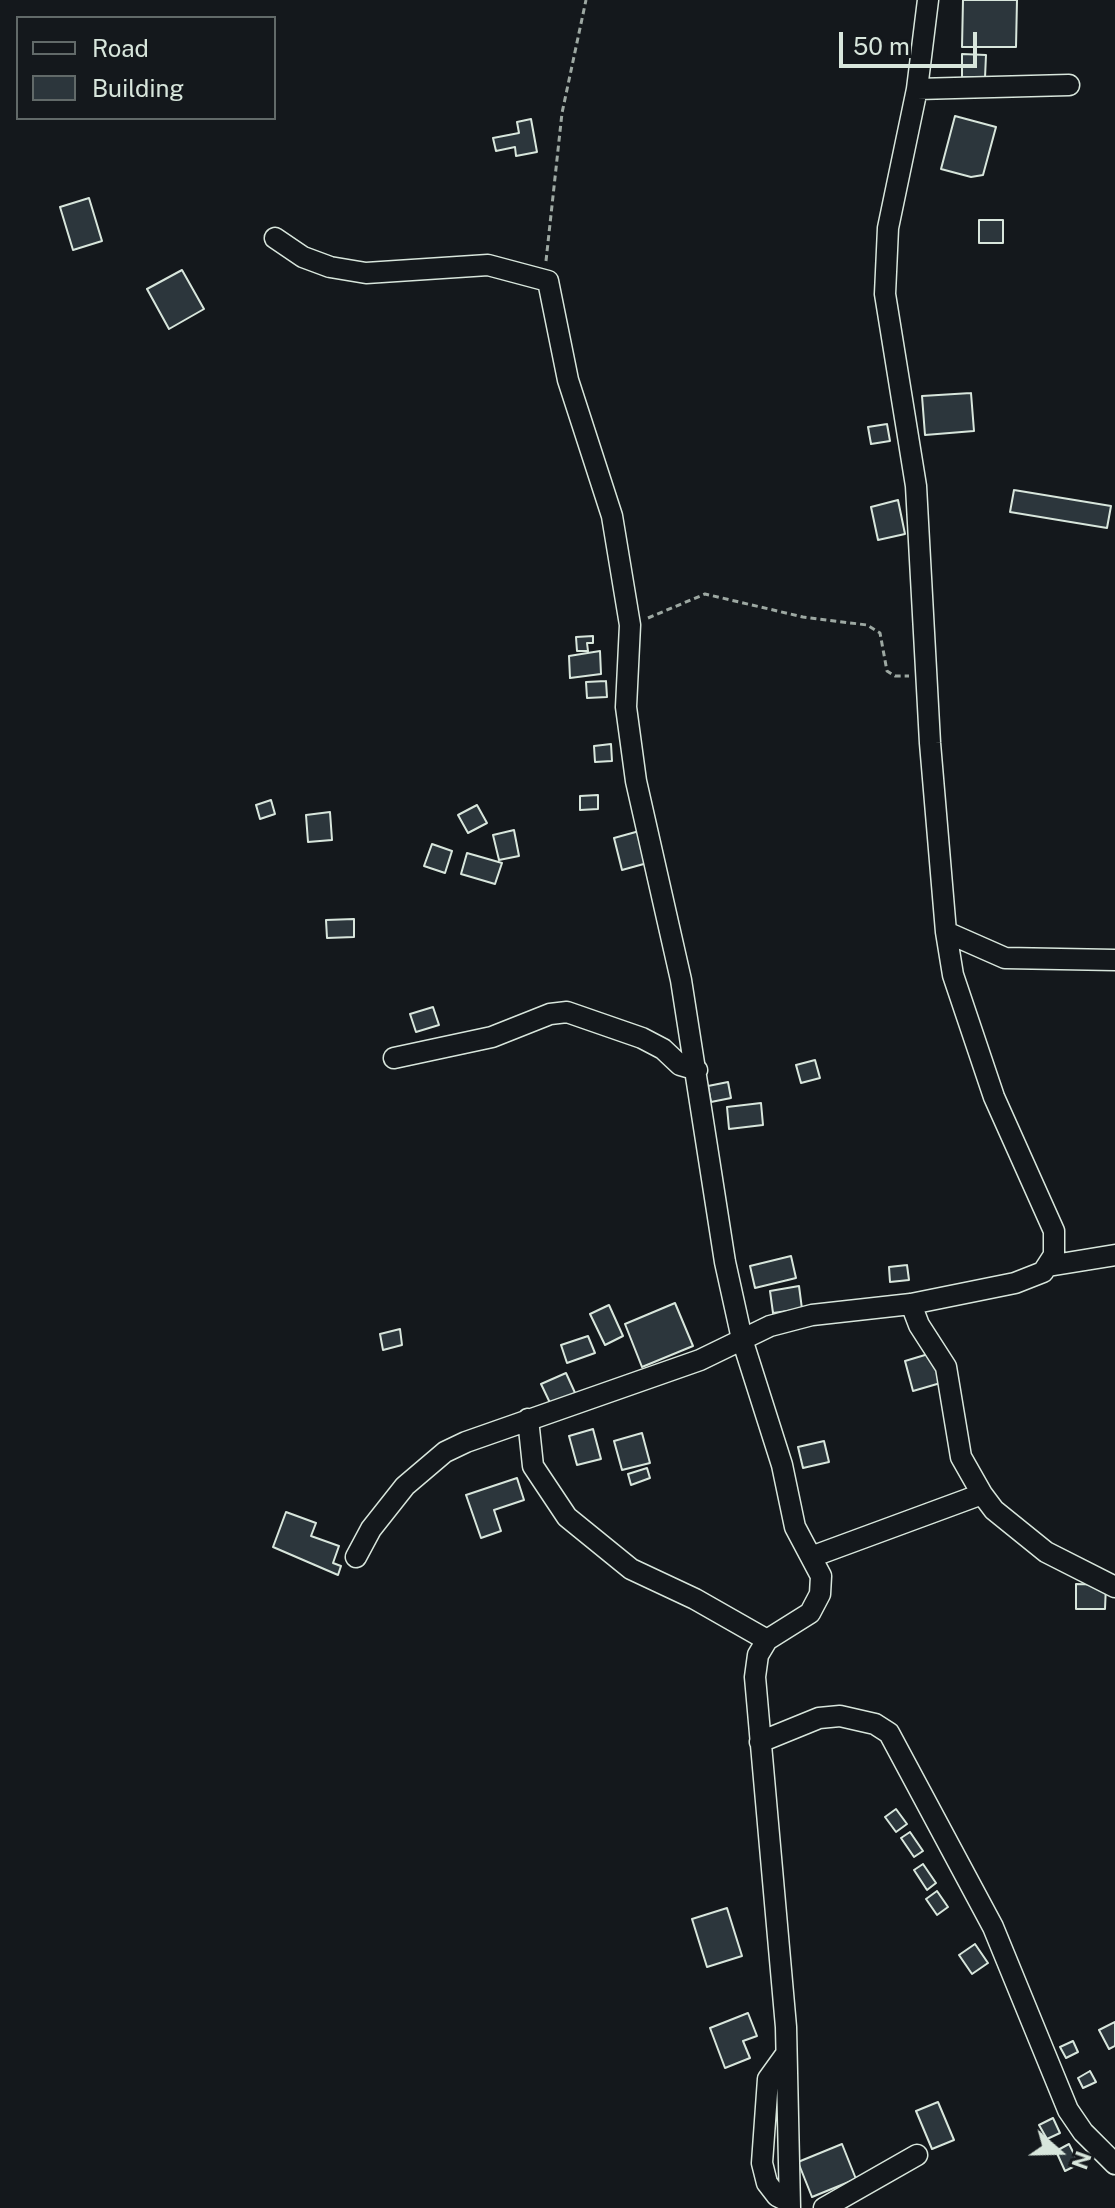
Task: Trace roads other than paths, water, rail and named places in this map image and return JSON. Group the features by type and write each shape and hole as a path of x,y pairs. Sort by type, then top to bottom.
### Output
{"street":[{"path":"356,1557 371,1529 405,1486 428,1464 466,1442 649,1379 770,1326 812,1315 911,1304 1015,1283 1036,1277 1054,1255 1054,1231 994,1097 953,975 946,932 926,675 916,486 885,294 888,228 917,89 928,0"},
{"path":"917,89 1069,85"},
{"path":"275,238 303,257 366,273 488,265 548,281 568,380 612,516 630,625 626,707 636,781 697,1070 725,1262 742,1339 782,1465 795,1527 821,1576 816,1604 806,1618 767,1640 760,1649 755,1677 786,2054 790,2205"},
{"path":"946,932 988,954 1015,959 1115,960"},
{"path":"953,975 988,954"},
{"path":"394,1058 492,1037 550,1014 567,1012 642,1038 663,1049 680,1065 697,1070"},
{"path":"1048,1266 1115,1255"},
{"path":"911,1304 919,1325 946,1367 961,1457 982,1494 994,1510 1046,1552 1115,1587"},
{"path":"528,1419 533,1466 567,1517 631,1569 695,1599 767,1640"},
{"path":"811,1557 982,1494"},
{"path":"760,1742 819,1718 840,1716 875,1724 889,1733 993,1927 1068,2110 1083,2132 1115,2164"},
{"path":"824,2208 917,2155"}]}
